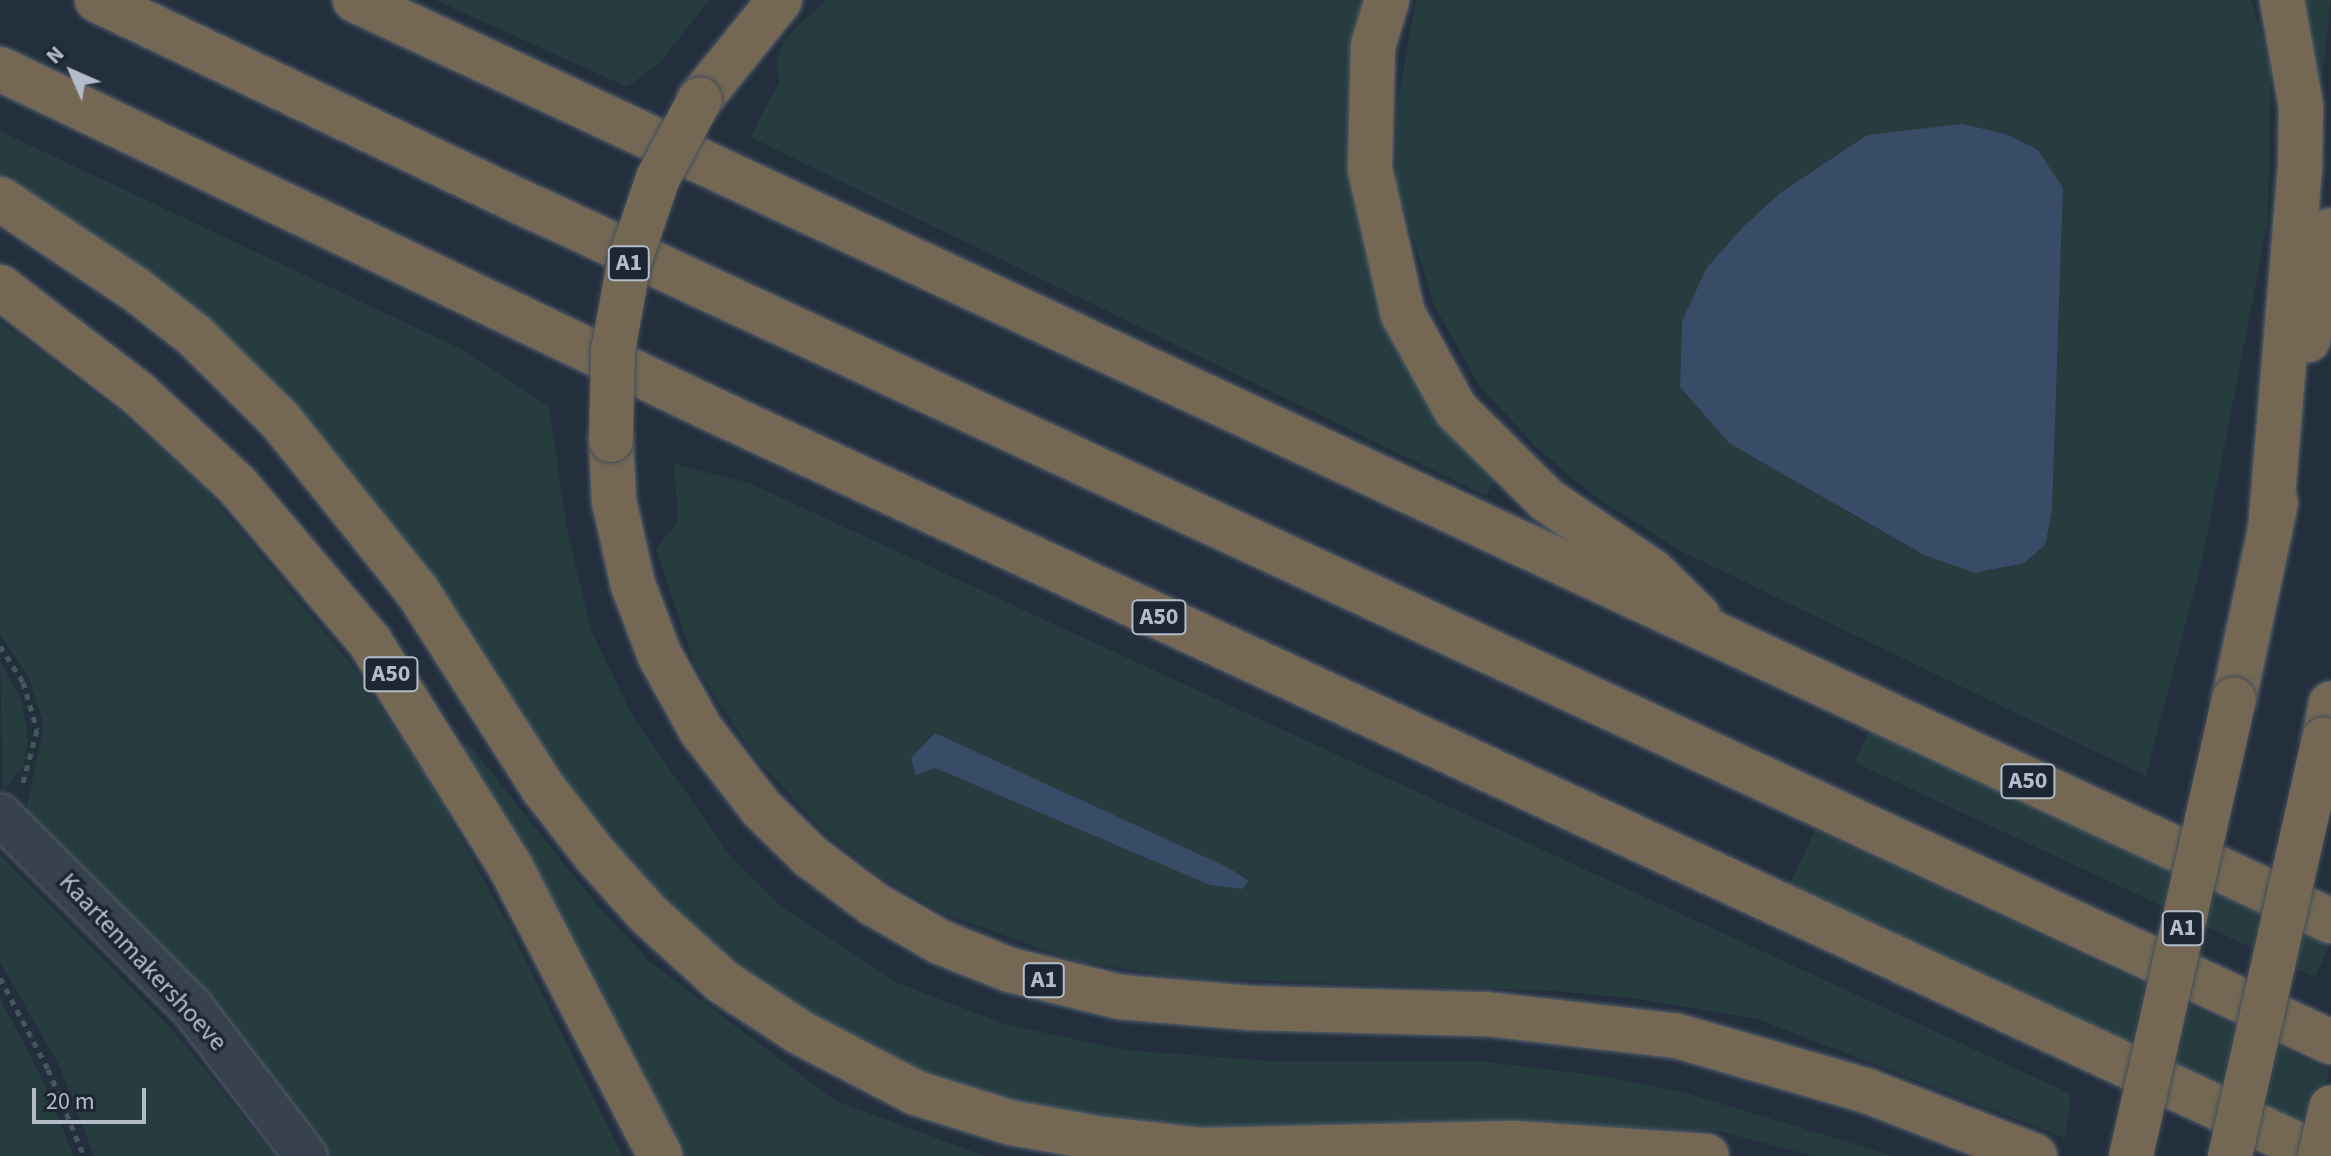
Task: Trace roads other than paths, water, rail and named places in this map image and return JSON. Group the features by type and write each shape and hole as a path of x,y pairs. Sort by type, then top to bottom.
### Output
{"highway":[{"path":"97,0 563,222 2331,1042"},
{"name":"A50","path":"355,0 1724,641 2331,921"},
{"name":"A1","path":"780,0 700,99 658,178 629,263 613,351 611,440 614,501 633,585 660,656 701,730 761,808 810,856 874,904 940,942 1010,970 1120,997 1251,1008 1487,1014 1677,1036 1867,1091 2035,1156"},
{"name":"A50","path":"1387,0 1373,46 1370,169 1403,314 1456,410 1547,500 1653,572 1724,641"},
{"path":"2270,532 2300,154 2301,106 2282,0"},
{"name":"A50","path":"0,69 709,408 2321,1156"},
{"name":"A50","path":"0,199 135,289 194,335 280,420 417,591 543,788 596,856 648,914 723,982 799,1032 916,1093 1012,1123 1096,1138 1199,1150 1513,1143 1707,1156"},
{"name":"A1","path":"2131,1156 2234,699 2331,230"},
{"name":"A50","path":"0,287 99,361 207,456 282,535 370,642 511,868 660,1156"},
{"path":"2230,1156 2328,722"},
{"path":"2321,1156 2331,1107"}],"street":[{"name":"Kaartenmakershoeve","path":"2,816 193,1009 306,1156"}],"water":[{"path":"1962,124 2005,134 2038,150 2063,188 2052,511 2045,545 2024,563 1975,573 1924,555 1729,443 1680,387 1682,321 1706,269 1743,227 1780,193 1867,135"},
{"path":"935,733 1229,868 1249,881 1242,889 1210,885 935,768 916,775 911,758"}]}
